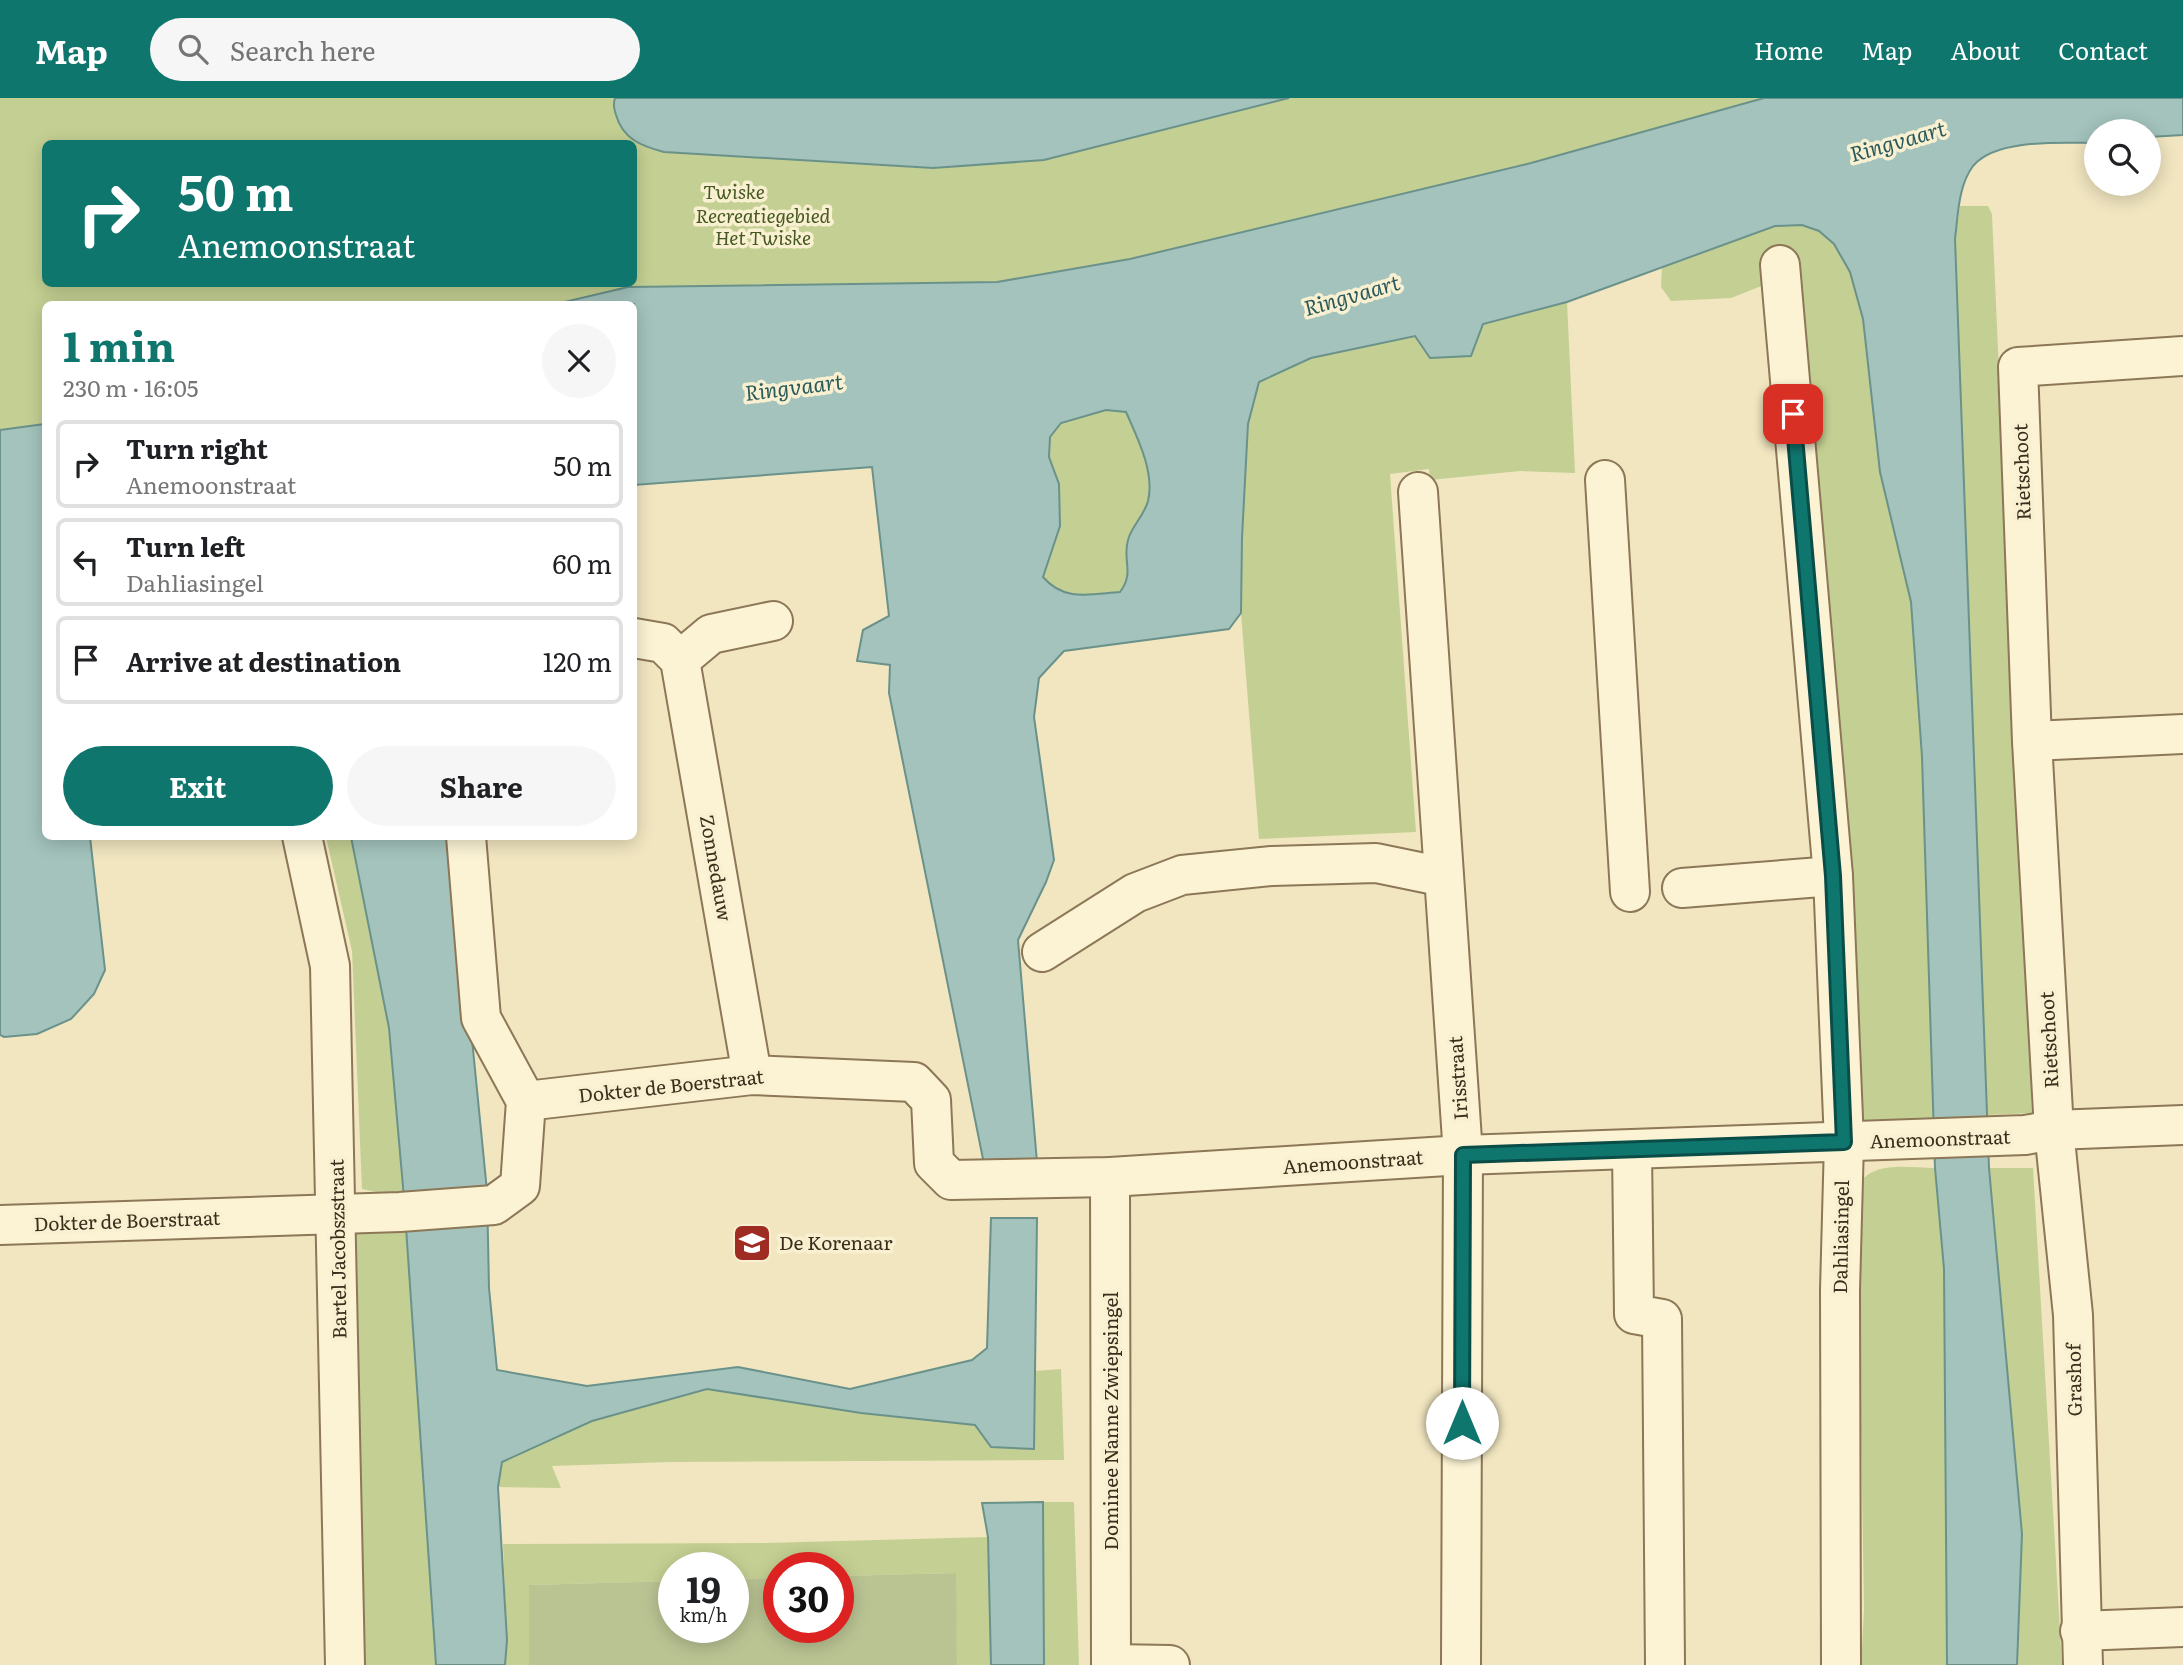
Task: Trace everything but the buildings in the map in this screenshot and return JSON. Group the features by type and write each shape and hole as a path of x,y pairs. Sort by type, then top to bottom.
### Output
{"street":[{"name":"Dahliasingel","path":"1780,265 1833,876 1844,1142 1840,1290 1841,1665"},
{"name":"Rietschoot","path":"2040,1133 2032,741 2018,367 2183,356"},
{"path":"1605,480 1630,892"},
{"name":"Irisstraat","path":"1418,492 1463,1155 1461,1665"},
{"path":"637,639 663,643 680,660 711,634 773,621"},
{"name":"Zonnedauw","path":"680,660 752,1075"},
{"path":"2032,741 2183,734"},
{"name":"Bartel Jacobszstraat","path":"303,840 330,966 345,1665"},
{"path":"466,840 481,1018 526,1101"},
{"path":"1042,952 1135,893 1182,875 1272,866 1376,863 1444,877"},
{"path":"1682,888 1833,876"},
{"name":"Dokter de Boerstraat","path":"0,1225 400,1212 494,1205 520,1186 526,1101 752,1075 914,1082 931,1100 934,1163 951,1180 1110,1177"},
{"name":"Anemoonstraat","path":"1110,1177 1463,1155 1844,1142 2183,1125"},
{"name":"Grashof","path":"2040,1133 2073,1315 2081,1648 2183,1627"},
{"path":"1632,1150 1634,1314 1662,1319 1665,1665"},
{"name":"Dominee Nanne Zwiepsingel","path":"1110,1177 1111,1665"},
{"path":"1111,1665 1170,1665"}],"green space":[{"name":"Twiske","path":"0,98 1862,98 637,391 637,301 42,301 42,509 0,515"},
{"path":"1960,206 1988,206 1992,214 2032,1113 1987,1115 1955,239"},
{"path":"1802,225 1819,231 1834,244 1850,272 1863,319 1880,472 1911,602 1922,757 1934,1118 1863,1121 1852,1110 1764,285 1731,298 1671,301 1661,287 1662,267 1775,226"},
{"path":"1567,302 1575,473 1520,471 1430,480 1429,469 1390,474 1416,832 1259,839 1241,613 1248,424 1258,382 1311,358 1483,324"},
{"path":"1106,410 1126,412 1140,444 1150,490 1144,512 1128,540 1128,573 1120,592 1078,595 1060,590 1043,577 1060,526 1059,484 1049,457 1050,437 1061,423"},
{"path":"327,840 352,840 389,1028 404,1198 362,1189 352,951"},
{"path":"1935,1168 1944,1269 1947,1665 1861,1665 1864,1609 1857,1186 1872,1172 1882,1169"},
{"path":"1989,1168 2033,1168 2062,1665 2017,1665 2022,1534"},
{"path":"406,1226 436,1665 365,1665 351,1230"},
{"path":"1061,1369 1064,1460 670,1462 552,1466 561,1488 498,1487 502,1461 592,1421 707,1389 861,1413 975,1425 1034,1449 1035,1371"},
{"path":"1043,1502 1074,1502 1079,1665 1044,1665"},
{"path":"988,1537 991,1665 957,1665 955,1573 854,1576 854,1552 763,1552 763,1578 749,1579 749,1552 658,1552 658,1581 530,1585 529,1665 505,1665 507,1640 503,1544 766,1543"},
{"path":"956,1573 957,1665 529,1665 529,1585 658,1581 658,1643 749,1643 749,1579 763,1578 763,1643 854,1643 854,1576"}],"water":[{"path":"615,98 1289,98 1044,160 933,168 664,152 628,136 619,123 614,106"},
{"name":"Ringvaart","path":"1764,98 2183,98 2183,135 2161,136 2161,119 2084,119 2084,143 2013,146 1984,157 1973,166 1964,183 1955,239 1989,1168 2022,1534 2017,1665 1947,1665 1944,1269 1935,1168 1922,757 1911,602 1880,472 1863,319 1850,272 1834,244 1819,231 1802,225 1775,226 1567,302 1483,324 1471,356 1430,358 1415,336 1311,358 1259,382 1248,424 1241,613 1229,629 1064,651 1039,678 1034,717 1054,860 1018,940 1037,1162 984,1164 889,693 890,665 857,661 863,630 889,616 872,467 637,485 637,301 569,301 628,287 997,282 1130,259 1531,163","holes":["1106,410 1126,412 1144,455 1150,490 1146,506 1128,540 1128,572 1120,592 1078,595 1051,585 1043,577 1060,526 1059,484 1049,457 1050,437 1061,423"]},
{"path":"42,424 42,840 90,840 105,970 94,994 71,1019 37,1034 4,1037 0,1035 0,430"},
{"path":"352,840 452,840 487,1191 489,1288 497,1370 587,1386 738,1367 850,1389 972,1360 987,1348 991,1218 1037,1218 1034,1449 991,1447 975,1425 861,1413 707,1389 592,1421 502,1462 498,1487 507,1640 505,1665 436,1665 404,1198 389,1028"},
{"path":"1043,1502 1044,1665 991,1665 988,1537 982,1503"}],"place":[{"name":"De Korenaar","path":"752,1243"}],"route":[{"path":"1462,1423 1463,1155 1844,1142 1833,876 1793,414"}],"park label":[{"name":"Recreatiegebied Het Twiske","path":"763,227"}]}
